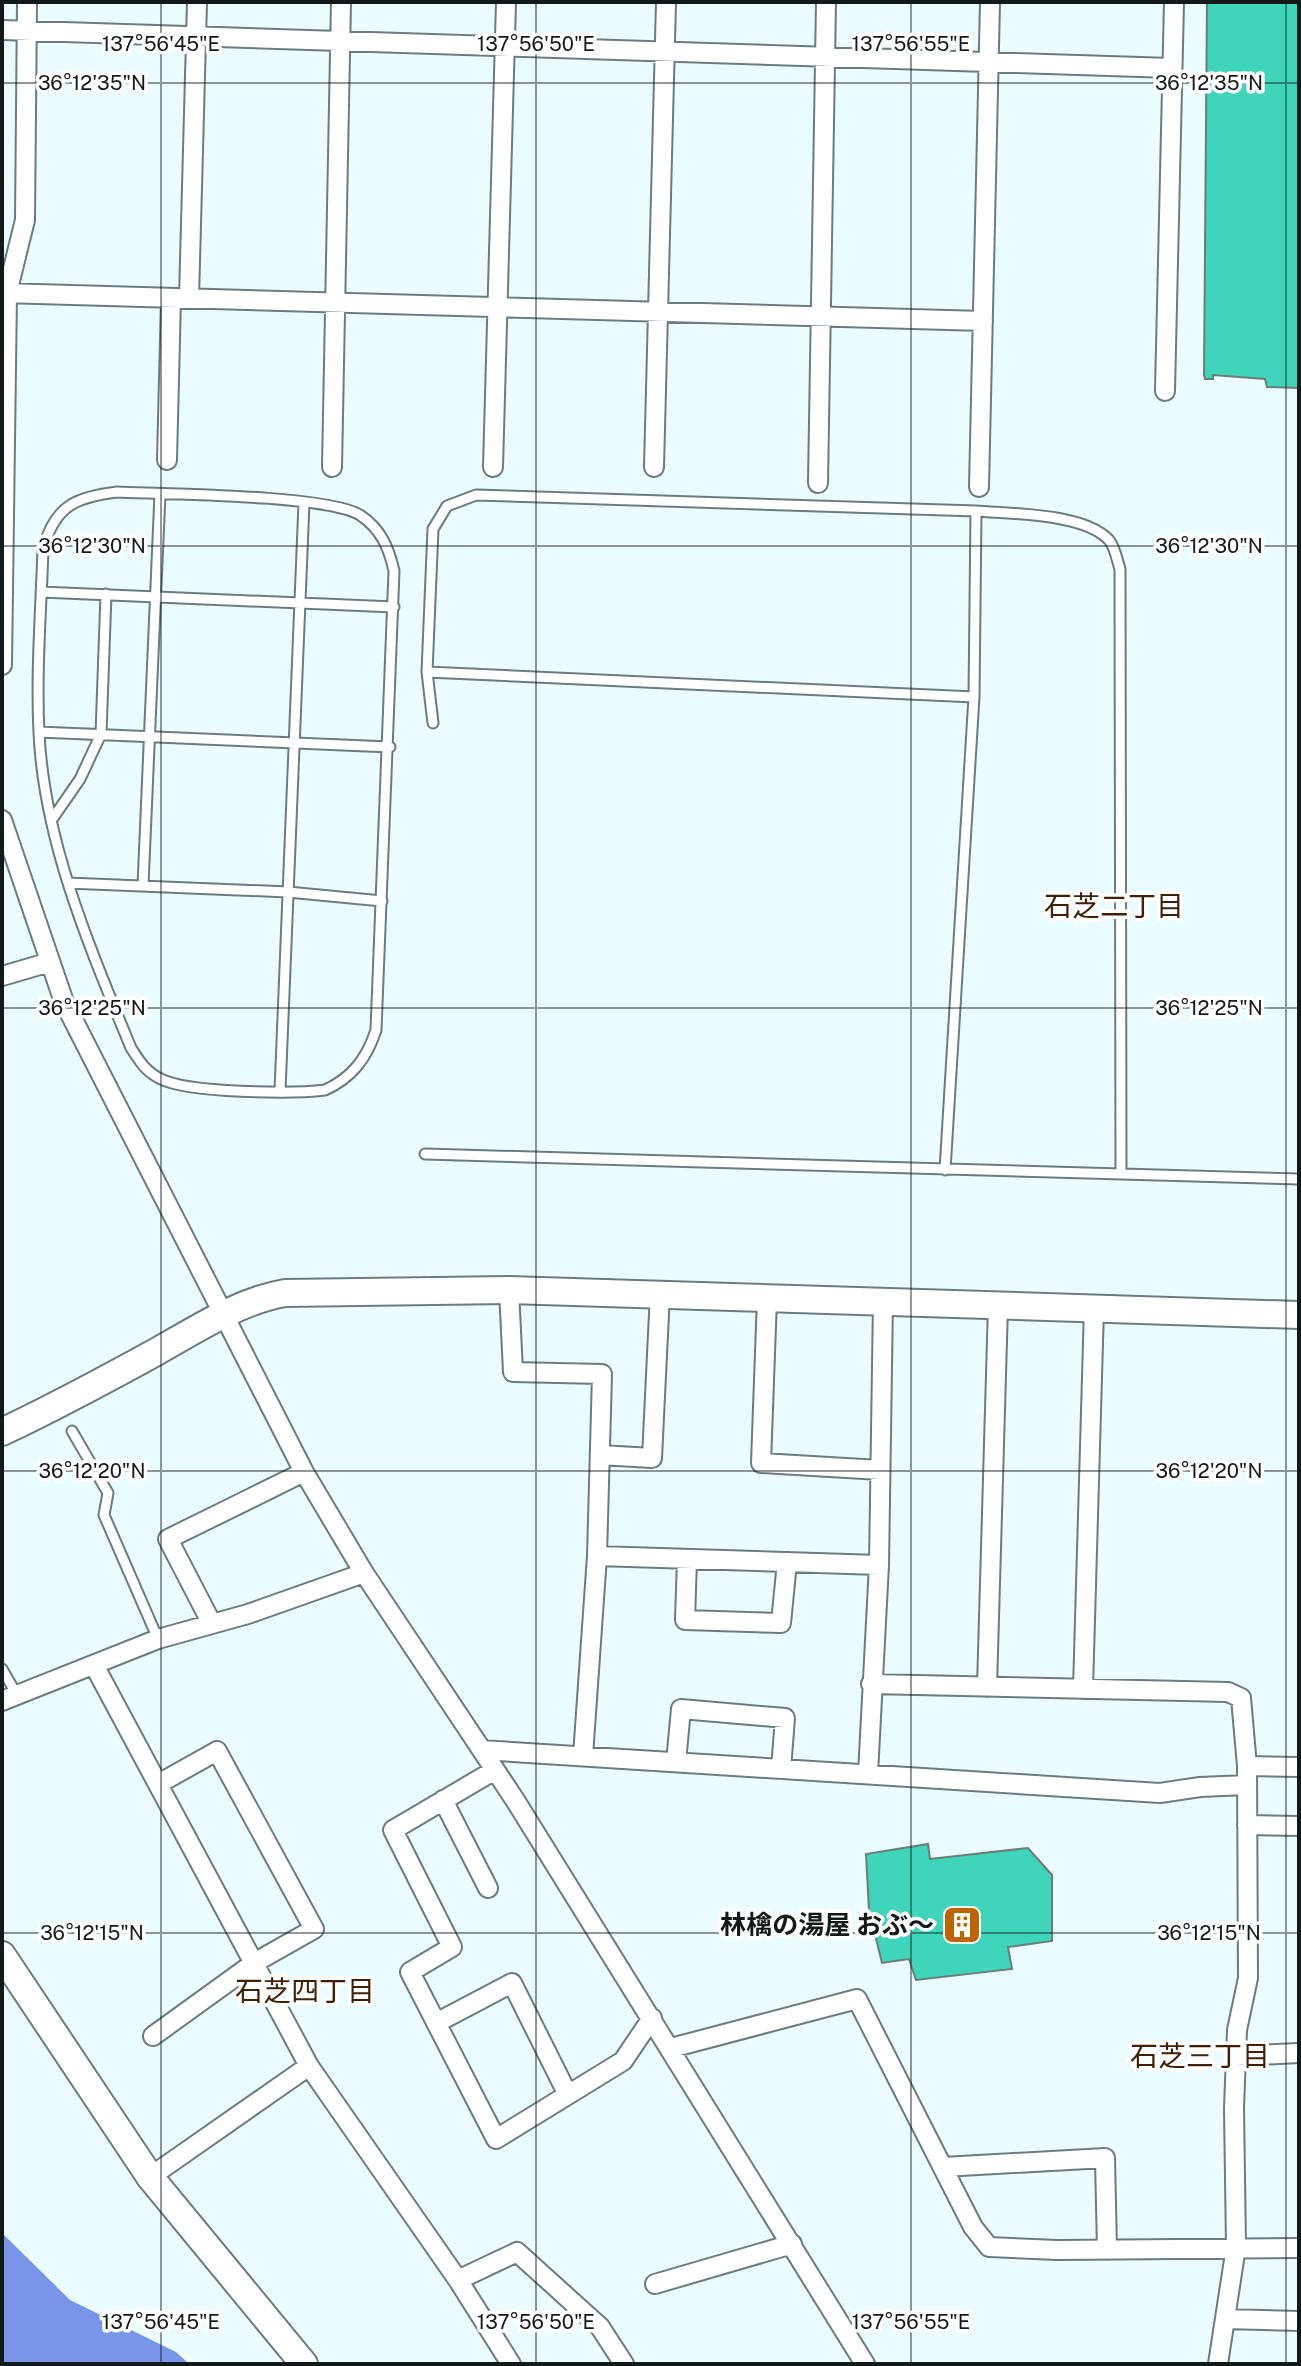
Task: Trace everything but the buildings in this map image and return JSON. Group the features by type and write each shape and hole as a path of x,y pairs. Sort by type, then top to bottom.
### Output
{"street":[{"path":"2,665 4,293 25,220 27,2"},
{"path":"167,460 197,2"},
{"path":"332,467 341,2"},
{"path":"493,467 495,307 506,2"},
{"path":"654,467 666,2"},
{"path":"818,483 826,2"},
{"path":"979,487 990,2"},
{"path":"1165,391 1174,2"},
{"path":"2,30 1171,68"},
{"path":"4,293 983,321"},
{"path":"2,820 64,1002 304,1472 364,1573 495,1770 671,2048 865,2364"},
{"path":"2,976 50,962"},
{"path":"509,1290 513,1372 602,1374 597,1556 583,1756"},
{"path":"2,1432 63,1404 223,1315 266,1296 285,1293 509,1290 660,1293 1299,1315"},
{"path":"600,1455 652,1458 660,1293"},
{"path":"767,1298 761,1463 880,1470"},
{"path":"868,1774 879,1565 883,1301"},
{"path":"987,1687 998,1305"},
{"path":"1083,1689 1094,1308"},
{"path":"212,1624 168,1539 304,1472"},
{"path":"597,1556 879,1565"},
{"path":"687,1559 685,1620 781,1623 787,1562"},
{"path":"10,1698 158,1639 364,1573"},
{"path":"94,1665 309,2066 458,2280 511,2364"},
{"path":"871,1684 1228,1692 1241,1698 1247,1776 1248,1978 1237,2030 1236,2247 1218,2364"},
{"path":"676,1762 681,1709 785,1718 781,1769"},
{"path":"482,1750 1160,1793 1299,1767"},
{"path":"153,2036 254,1963 314,1929 217,1751 158,1784"},
{"path":"495,1770 393,1830 452,1947 410,1972 496,2139 623,2061 652,2018"},
{"path":"443,1800 488,1888"},
{"path":"1247,1825 1299,1826"},
{"path":"2,1955 150,2177 304,2364"},
{"path":"436,2023 512,1983 567,2093"},
{"path":"671,2048 857,1999 973,2227 989,2247 1107,2250 1299,2248"},
{"path":"1236,2056 1299,2053"},
{"path":"150,2177 309,2066"},
{"path":"943,2167 1105,2158 1107,2250"},
{"path":"655,2284 792,2244"},
{"path":"458,2280 517,2252 600,2327 624,2364"},
{"path":"1225,2319 1299,2321"}],"lane":[{"path":"143,885 160,494"},
{"path":"160,494 304,503 341,506 374,527 386,541 391,557 394,607 390,747 376,1030 364,1059 340,1083 325,1090 195,1087 164,1081 145,1070 131,1048 68,883 53,818 39,732 43,549 49,529 62,511 83,496 160,494"},
{"path":"433,723 427,672 433,529 447,506 460,498 476,495 976,511 1051,518 1093,528 1111,542 1120,569 1121,1174"},
{"path":"280,1091 304,503"},
{"path":"945,1170 974,697 976,511"},
{"path":"41,592 394,607"},
{"path":"53,818 80,779 101,734 106,594"},
{"path":"427,672 974,697"},
{"path":"39,732 390,747"},
{"path":"68,883 288,892 382,901"},
{"path":"425,1154 1299,1179"},
{"path":"72,1431 108,1493 104,1515 158,1639"},
{"path":"2,1669 10,1698"}],"water":[{"path":"2,2233 70,2300 176,2352 189,2364 2,2364"}],"place":[{"name":"林檎の湯屋 おぶ～","path":"962,1925"}],"district":[{"name":"石芝二丁目","path":"1114,906"},
{"name":"石芝四丁目","path":"305,1991"},
{"name":"石芝三丁目","path":"1200,2056"}]}
